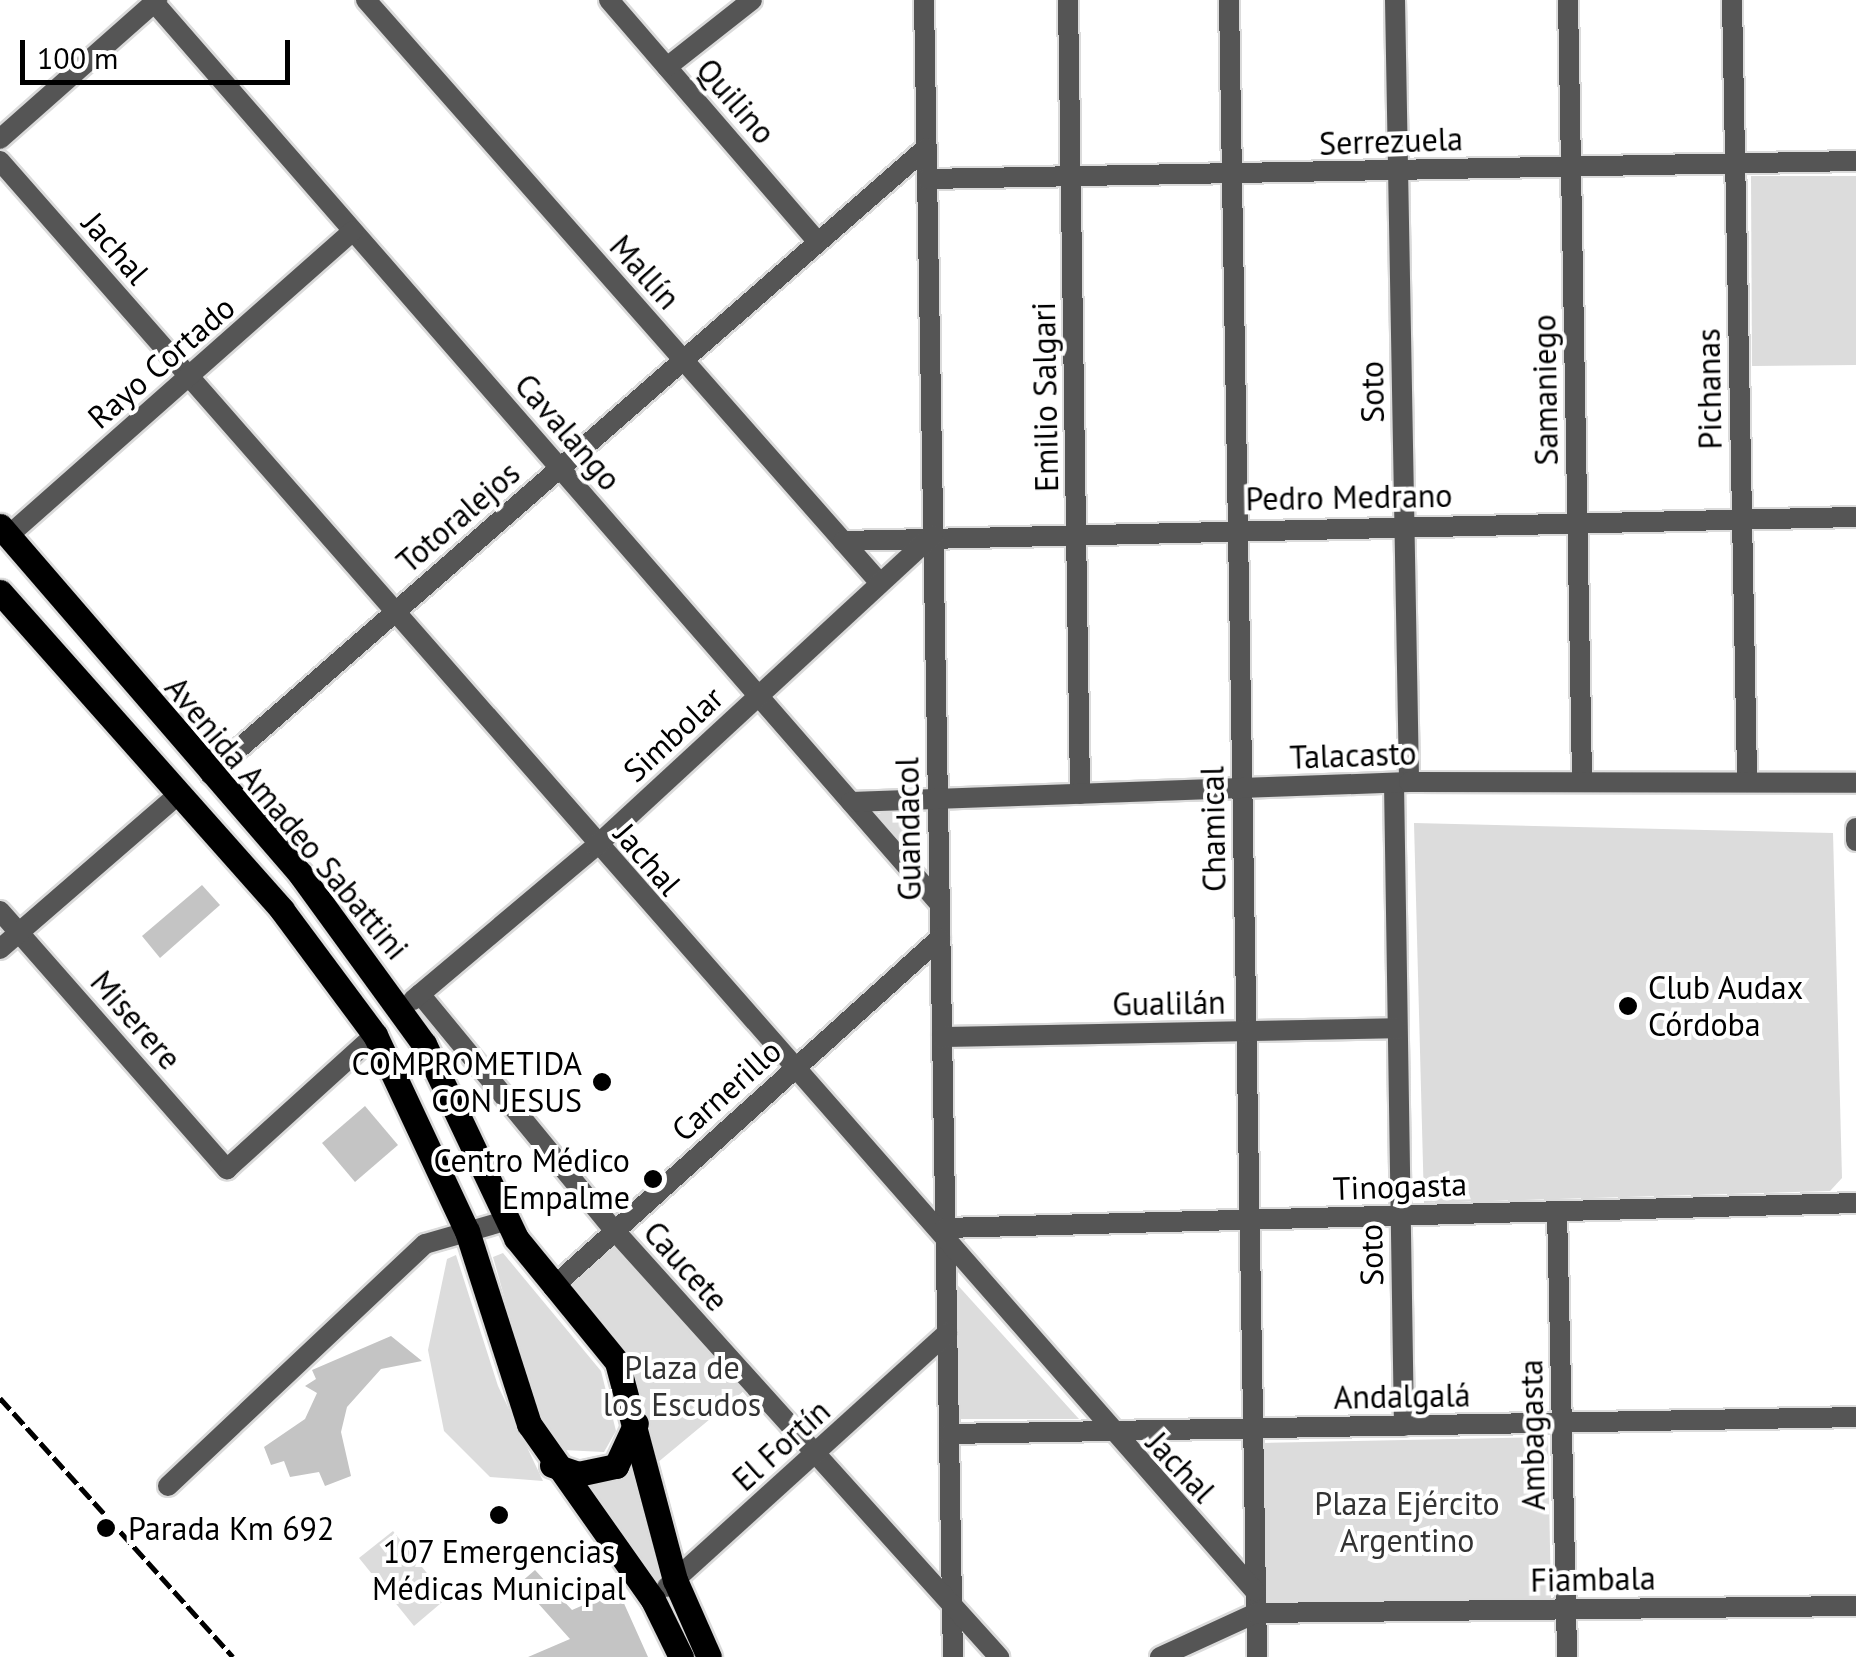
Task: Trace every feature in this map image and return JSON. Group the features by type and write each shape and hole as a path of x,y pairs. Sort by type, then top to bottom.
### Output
{"main road":[{"name":"Avenida Amadeo Sabattini","path":"4,531 210,774 411,1001 508,1220 553,1287 610,1346 636,1422 675,1580 708,1657"},
{"name":"Avenida Amadeo Sabattini","path":"0,592 316,950 375,1035 467,1231 510,1379 552,1465 653,1600 681,1657"},
{"path":"552,1465 578,1474 616,1466 636,1422"}],"street":[{"name":"Mallín","path":"366,0 880,584"},
{"name":"Quilino","path":"609,0 818,242"},
{"path":"668,68 752,0"},
{"name":"Guandacol","path":"924,0 953,1657"},
{"name":"Emilio Salgari","path":"1068,0 1080,794"},
{"name":"Chamical","path":"1229,0 1257,1657"},
{"name":"Soto","path":"1395,0 1404,526 1397,1028 1404,1426"},
{"name":"Samaniego","path":"1568,0 1582,780"},
{"name":"Pichanas","path":"1732,0 1746,777"},
{"path":"0,139 154,1"},
{"name":"Cavalango","path":"154,1 939,903"},
{"name":"Totoralejos","path":"210,774 926,148"},
{"name":"Jachal","path":"0,161 793,1071 946,1237 1108,1431 1255,1592"},
{"name":"Serrezuela","path":"927,179 1856,161"},
{"name":"Rayo Cortado","path":"4,531 189,378 354,231"},
{"name":"Pedro Medrano","path":"843,541 933,535 1856,517"},
{"name":"Simbolar","path":"411,1001 596,846 933,535"},
{"name":"Talacasto","path":"851,802 1401,783 1746,777 1856,783"},
{"path":"0,949 178,796"},
{"path":"1856,829 1856,841"},
{"name":"Miserere","path":"0,910 227,1169 375,1035"},
{"name":"Carnerillo","path":"553,1287 940,938"},
{"name":"Caucete","path":"411,1001 999,1657"},
{"name":"Gualilán","path":"942,1037 1397,1028"},
{"name":"Tinogasta","path":"946,1237 1249,1221 1856,1203"},
{"name":"Ambagasta","path":"1557,1212 1567,1657"},
{"path":"168,1486 425,1244 508,1220"},
{"name":"El Fortín","path":"653,1600 947,1332"},
{"name":"Andalgalá","path":"949,1434 1856,1417"},
{"name":"Fiambala","path":"1160,1657 1256,1614 1856,1606"}],"green space":[{"path":"1751,176 1856,176 1856,365 1752,366"},
{"path":"910,807 915,815 914,865 872,815"},
{"name":"Club Audax Córdoba","path":"1414,823 1833,833 1842,1178 1830,1191 1424,1203"},
{"name":"Plaza de los Escudos","path":"614,1245 745,1390 657,1463 634,1371 567,1288"},
{"path":"503,1253 601,1371 616,1431 604,1452 563,1450 534,1403 493,1257"},
{"path":"456,1255 498,1386 543,1481 490,1477 444,1431 428,1350 447,1259"},
{"path":"953,1280 1079,1419 957,1419"},
{"name":"Plaza Ejército Argentino","path":"1548,1437 1551,1602 1266,1608 1263,1443"},
{"path":"634,1465 665,1582 651,1594 583,1489"},
{"path":"393,1531 447,1598 414,1626 359,1558"}],"building":[{"path":"202,885 220,905 160,958 142,936"},
{"path":"365,1106 398,1145 355,1182 322,1143"},
{"path":"391,1336 422,1361 381,1369 347,1407 341,1432 351,1476 325,1486 319,1472 290,1477 284,1461 271,1465 264,1447 305,1419 317,1393 305,1386 316,1379 312,1370"},
{"path":"535,1570 572,1610 618,1590 648,1657 528,1657 570,1639 520,1583"}],"railway":[{"path":"0,1398 233,1657"}],"place":[{"name":"Club Audax Córdoba","path":"1628,1006"},
{"name":"COMPROMETIDA CON JESUS","path":"602,1082"},
{"name":"Centro Médico Empalme","path":"653,1179"},
{"name":"107 Emergencias Médicas Municipal","path":"499,1515"},
{"name":"Parada Km 692","path":"106,1528"}]}
